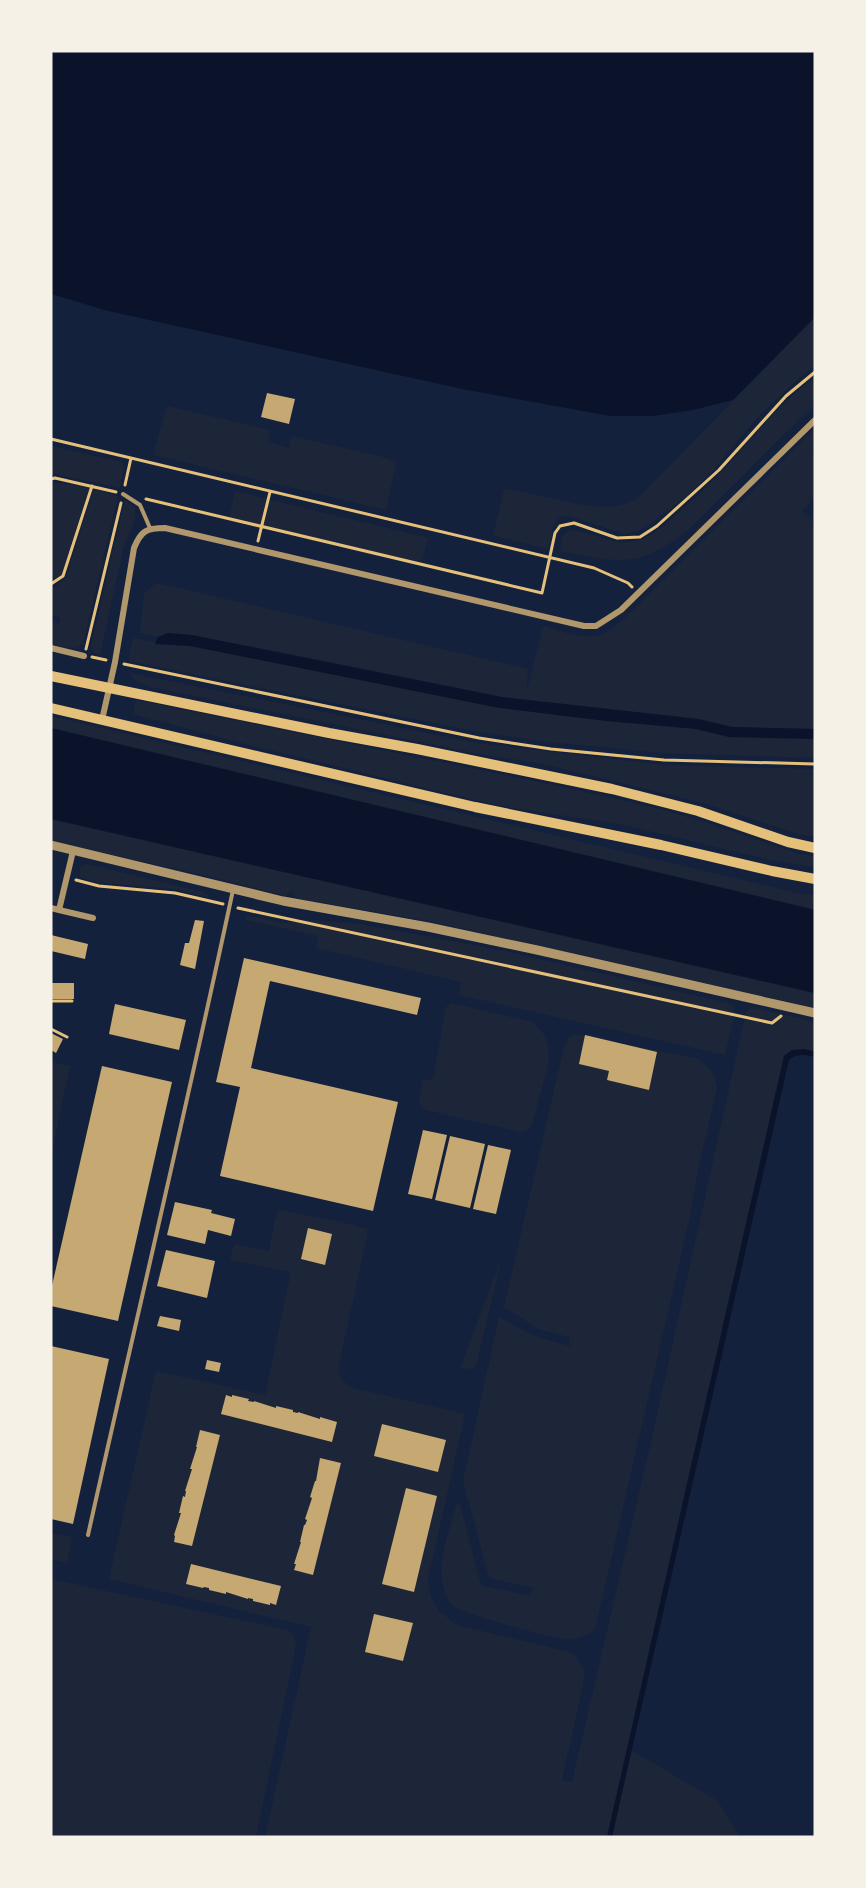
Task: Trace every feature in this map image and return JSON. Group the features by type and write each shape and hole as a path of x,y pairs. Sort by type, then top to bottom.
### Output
{"main road":[{"path":"51,676 612,789 698,811 788,842 815,848"},
{"path":"51,708 475,807 815,879"}],"street":[{"path":"102,720 115,662 134,548 139,535 150,528 165,528 584,626 596,626 621,610 815,420"},
{"path":"51,648 84,656"},
{"path":"51,845 295,904 428,927 815,1013"},
{"path":"59,910 73,851"},
{"path":"51,909 93,918"}],"lane":[{"path":"123,494 140,505 150,528"},
{"path":"88,1535 233,890"}],"path":[{"path":"146,499 542,593 555,533 560,526 574,523 617,538 640,537 657,526 718,470 786,396 815,372"},
{"path":"51,439 594,568 628,583 638,592"},
{"path":"131,458 84,656 510,743 664,760 815,764"},
{"path":"52,478 123,494"},
{"path":"51,584 63,576 92,486"},
{"path":"256,548 270,492"},
{"path":"67,878 99,886 175,893 772,1023 792,1008"},
{"path":"51,1001 72,1001"},
{"path":"51,1029 67,1037"}],"shaded area":[{"path":"51,51 815,51 815,317 733,400 693,410 653,416 610,416 467,390 108,311 51,294"},
{"path":"815,317 815,366 800,377 756,419 708,476 683,499 646,527 624,534 569,516 562,516 555,522 548,549 493,536 504,489 603,507 627,503 638,498"},
{"path":"815,377 815,404 688,530 671,543 641,557 627,560 598,558 560,551 563,535 569,530 623,542 644,538 656,531 702,491 778,409"},
{"path":"167,406 270,430 268,442 289,448 292,436 396,462 386,510 153,455"},
{"path":"815,428 815,445 812,448 815,452 815,497 802,511 815,524 815,729 732,727 698,719 502,697 276,651 168,633 158,637 140,633 144,593 157,583 528,669 527,690 543,626 571,634 592,636 605,633 616,626"},
{"path":"51,446 122,462 124,468 120,488 51,473"},
{"path":"51,482 89,487 62,575 51,583"},
{"path":"94,489 118,496 83,644 72,648 51,644 51,621 59,624 60,618 51,614 51,588 57,586 66,577"},
{"path":"235,491 428,538 422,561 408,560 229,518"},
{"path":"125,499 135,508 135,520 124,546 100,655 94,653 91,645"},
{"path":"168,633 192,635 502,697 698,719 732,727 815,729 815,739 729,737 696,729 499,708 190,646 155,644 158,637"},
{"path":"133,638 156,642 156,644 190,646 696,729 729,737 815,739 815,758 664,753 548,742 479,732 128,661"},
{"path":"130,673 477,743 664,765 815,769 815,837 798,834 703,803 543,764 474,753 151,687 135,681"},
{"path":"136,700 554,785 664,810 799,854 815,856 815,867 775,861 624,825 495,805 249,745 133,714"},
{"path":"51,716 798,893 815,895 815,910 51,728"},
{"path":"51,728 815,910 815,993 51,819"},
{"path":"51,819 815,993 815,1008 428,921 296,898 291,890 286,896 68,845 51,840"},
{"path":"87,864 203,892 211,898 175,889 99,883 80,877 80,868"},
{"path":"246,915 283,923 315,920 359,924 426,936 509,952 728,1003 733,1006 734,1016 725,1055 459,995 461,982 316,948 318,936 246,920"},
{"path":"451,1003 533,1022 543,1033 548,1044 549,1061 533,1121 528,1130 521,1132 425,1110 419,1103 422,1081 433,1079 446,1007"},
{"path":"755,1008 815,1022 815,1052 805,1049 784,1057 607,1837 265,1837 311,1627 109,1579 156,1371 265,1395 291,1272 230,1260 234,1244 269,1251 279,1210 367,1229 338,1369 340,1376 353,1388 465,1414 428,1579 431,1597 439,1611 457,1625 569,1652 578,1659 585,1676 562,1780 572,1782 653,1433 746,1012"},
{"path":"574,1034 695,1058 710,1070 717,1088 690,1216 595,1629 581,1637 570,1639 525,1630 458,1609 452,1605 446,1595 442,1567 445,1546 457,1503 460,1504 481,1585 530,1596 533,1588 489,1578 463,1481 499,1317 534,1336 570,1346 569,1337 538,1329 504,1307 564,1047 569,1037"},
{"path":"805,1049 815,1052 815,1057 798,1055 789,1060 612,1837 607,1837 784,1056 792,1050"},
{"path":"51,1062 70,1066 51,1155"},
{"path":"502,1257 476,1366 471,1369 460,1368"},
{"path":"51,1533 72,1537 67,1563 51,1559"},
{"path":"51,1579 287,1630 294,1636 296,1645 256,1837 51,1837"},
{"path":"631,1750 718,1801 740,1837 612,1837"}],"building":[{"path":"267,393 295,399 289,424 261,417"},
{"path":"195,920 204,921 195,969 180,965 185,943 189,943"},
{"path":"51,935 88,944 85,959 51,951"},
{"path":"244,958 421,998 417,1015 270,981 251,1068 398,1102 373,1211 220,1176 240,1087 216,1082"},
{"path":"51,983 74,983 74,999 51,999"},
{"path":"115,1004 186,1020 179,1050 109,1034"},
{"path":"51,1033 63,1039 56,1053 51,1050"},
{"path":"585,1035 657,1052 649,1090 607,1080 609,1071 579,1064"},
{"path":"102,1066 172,1082 118,1321 51,1306 51,1290"},
{"path":"423,1130 447,1135 432,1199 408,1194"},
{"path":"450,1136 485,1144 470,1208 435,1200"},
{"path":"488,1145 511,1150 496,1214 473,1209"},
{"path":"175,1202 212,1210 211,1213 235,1219 231,1236 208,1230 205,1244 167,1235"},
{"path":"308,1228 332,1234 325,1265 301,1259"},
{"path":"166,1250 215,1261 207,1298 157,1286"},
{"path":"160,1316 181,1320 179,1331 157,1326"},
{"path":"51,1346 109,1359 73,1524 51,1519"},
{"path":"207,1360 221,1363 219,1372 205,1369"},
{"path":"226,1395 337,1422 332,1442 221,1414"},
{"path":"382,1424 446,1440 438,1472 374,1456"},
{"path":"200,1430 220,1435 192,1546 174,1542 174,1535"},
{"path":"320,1458 341,1463 313,1575 294,1570 296,1564 294,1564 307,1520 305,1519"},
{"path":"406,1488 437,1496 414,1592 382,1584"},
{"path":"191,1564 281,1586 276,1605 186,1584"},
{"path":"374,1614 413,1623 403,1661 365,1652"}]}
